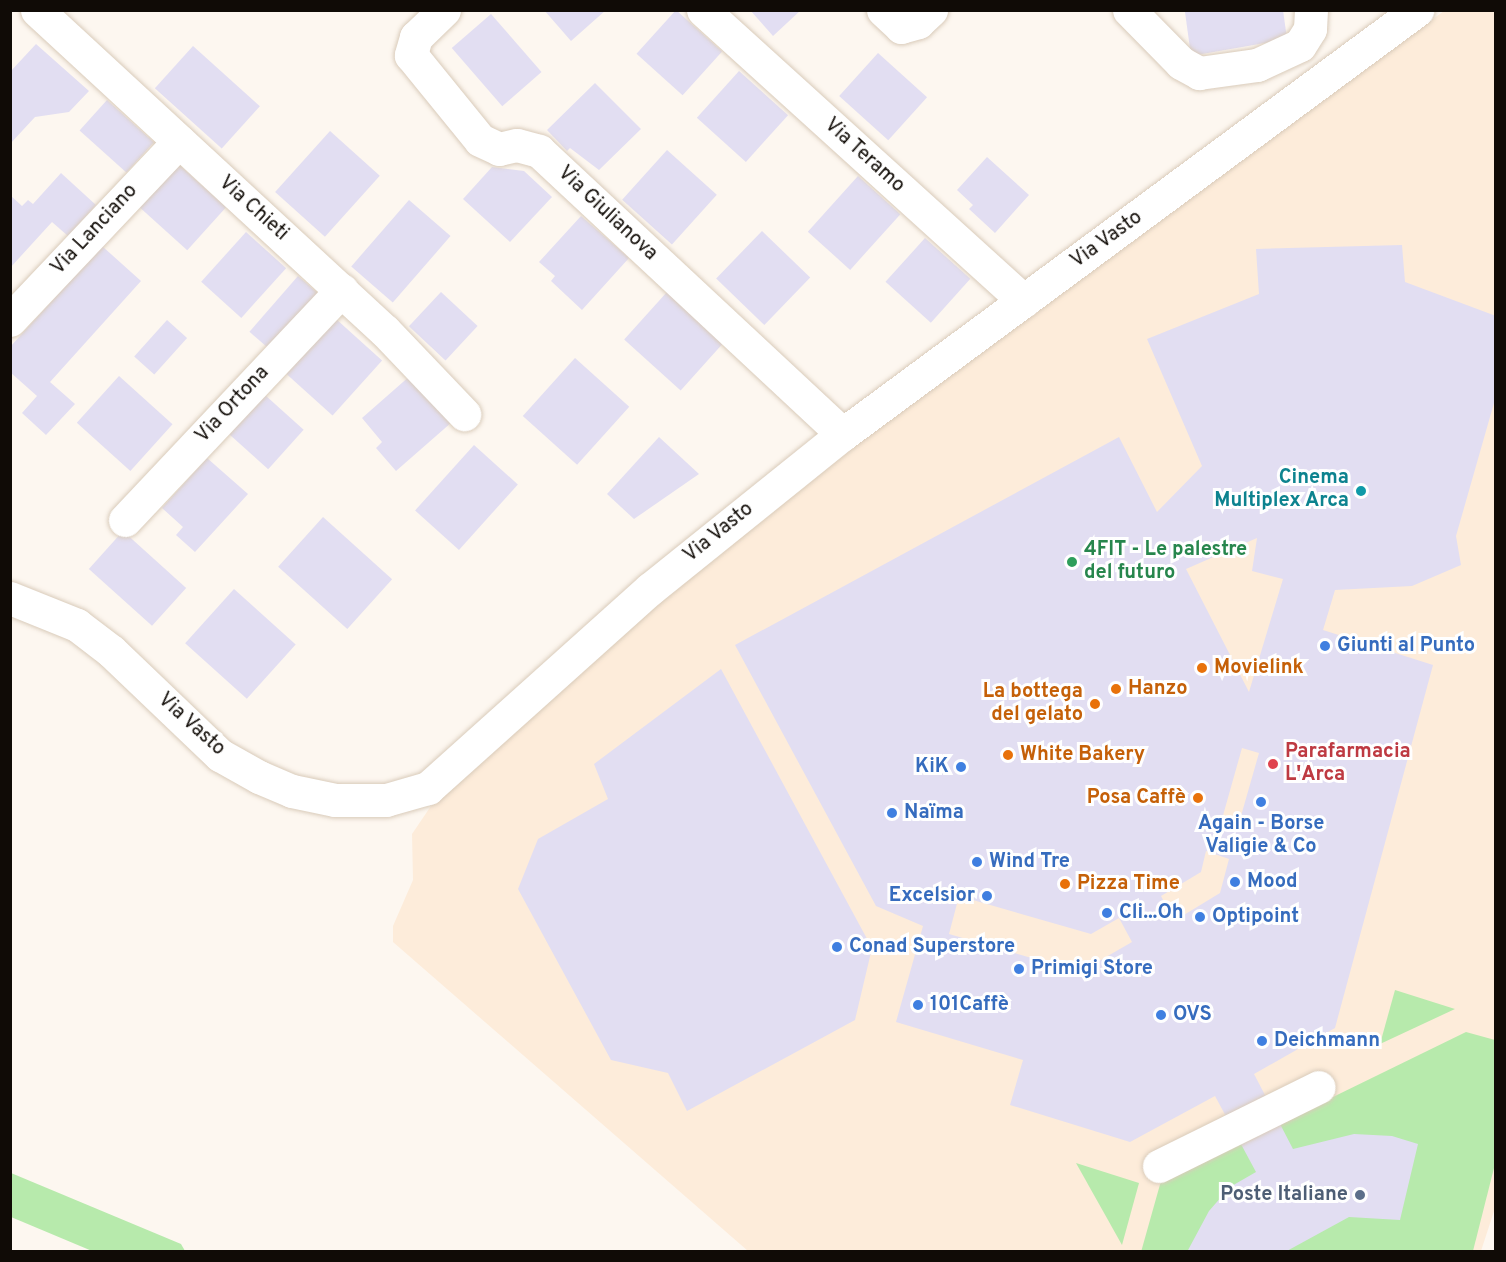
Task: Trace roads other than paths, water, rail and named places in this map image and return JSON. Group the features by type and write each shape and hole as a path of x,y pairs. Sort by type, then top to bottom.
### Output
{"street":[{"name":"Via Chieti","path":"37,10 342,290 464,414"},
{"name":"Via Giulianova","path":"444,10 416,37 411,55 480,140 499,149 517,145 539,151 843,434"},
{"name":"Via Teramo","path":"704,10 1024,301"},
{"path":"884,10 901,27 918,22 931,10"},
{"path":"1129,10 1181,63 1199,73 1257,65 1300,45 1310,29 1311,10"},
{"name":"Via Vasto","path":"10,598 77,625 111,651 220,755 259,777 291,791 335,800 386,800 428,788 650,589 843,434 1417,10"},
{"name":"Via Lanciano","path":"10,320 178,141"},
{"name":"Via Ortona","path":"125,520 342,290"},
{"path":"1159,1166 1319,1087"}],"place":[{"name":"Cinema Multiplex Arca","path":"1361,491"},
{"name":"4FIT - Le palestre del futuro","path":"1072,562"},
{"name":"Giunti al Punto","path":"1325,646"},
{"name":"Movielink","path":"1202,668"},
{"name":"Hanzo","path":"1116,689"},
{"name":"La bottega del gelato","path":"1095,704"},
{"name":"White Bakery","path":"1008,755"},
{"name":"Parafarmacia L'Arca","path":"1273,764"},
{"name":"KiK","path":"961,767"},
{"name":"Posa Caffè","path":"1198,798"},
{"name":"Again - Borse Valigie & Co","path":"1261,802"},
{"name":"Naïma","path":"892,813"},
{"name":"Wind Tre","path":"977,862"},
{"name":"Mood","path":"1235,882"},
{"name":"Pizza Time","path":"1065,884"},
{"name":"Excelsior","path":"987,896"},
{"name":"Cli...Oh","path":"1107,913"},
{"name":"Optipoint","path":"1200,917"},
{"name":"Conad Superstore","path":"837,947"},
{"name":"Primigi Store","path":"1019,969"},
{"name":"101Caffè","path":"918,1005"},
{"name":"OVS","path":"1161,1015"},
{"name":"Deichmann","path":"1262,1041"},
{"name":"Poste Italiane","path":"1360,1195"}]}
